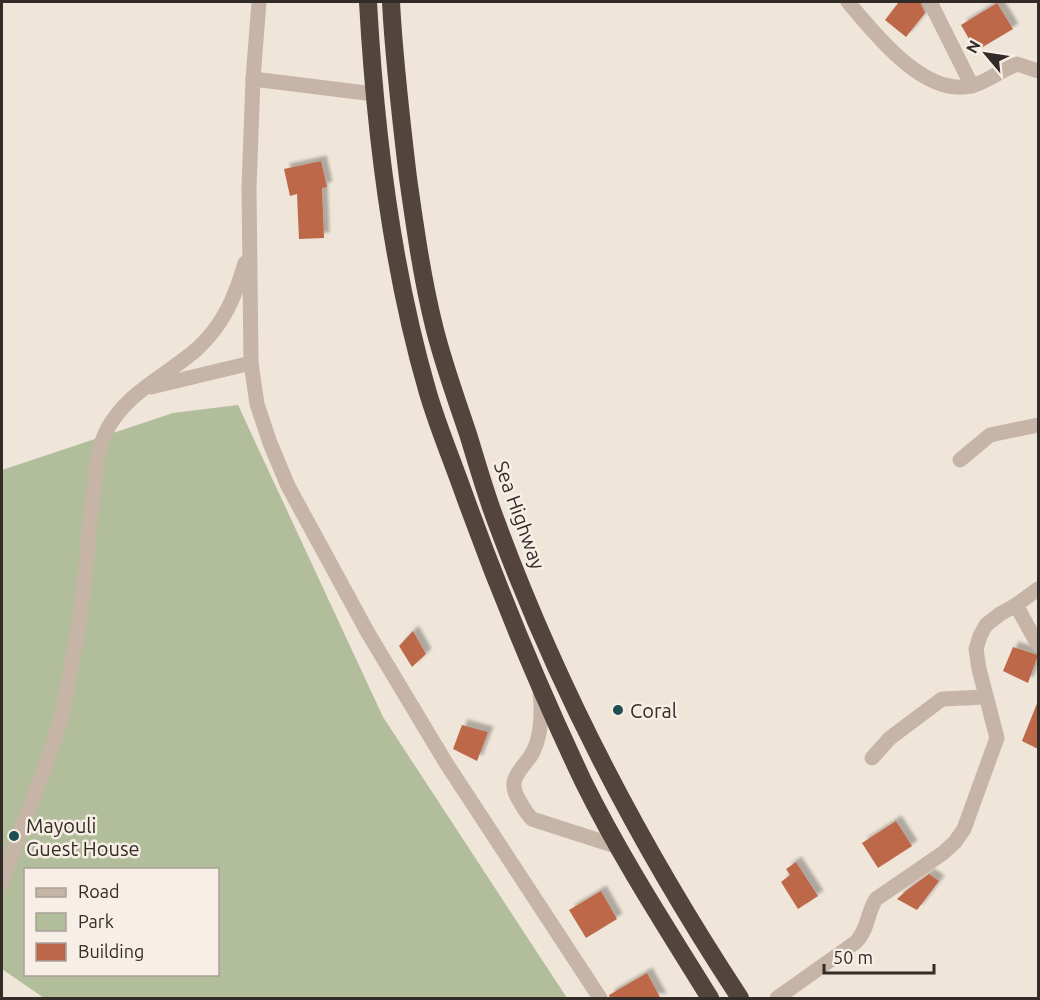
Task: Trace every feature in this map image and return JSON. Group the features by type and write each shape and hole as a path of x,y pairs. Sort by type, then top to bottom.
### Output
{"highway":[{"path":"368,2 374,94 393,231 408,312 428,394 481,543 584,782 619,847 710,999"},
{"name":"Sea Highway","path":"391,2 393,48 416,236 434,327 495,520 538,625 609,776 655,862 740,999"}],"street":[{"path":"259,2 253,79 249,187 251,363 257,404 280,467 368,633 446,763 600,999"},
{"path":"848,2 874,33 918,73 941,85 955,88 972,86 1017,64 1038,71"},
{"path":"930,2 972,86"},
{"path":"253,79 374,94"},
{"path":"2,883 42,775 65,699 77,637 99,453 105,434 130,399 197,348 218,326 234,299 250,248"},
{"path":"141,389 251,363"},
{"path":"960,460 990,435 1038,425"},
{"path":"777,999 856,942 865,930 876,899 955,842 964,829 997,738 976,649 980,636 986,625 1038,589"},
{"path":"1016,605 1038,645"},
{"path":"535,672 541,700 540,727 533,751 513,781 513,791 532,819 619,847"},
{"path":"872,758 890,738 942,699 986,697"}],"green space":[{"path":"238,405 383,717 567,998 44,998 2,969 2,470 173,413"}],"building":[{"path":"899,2 920,2 925,13 906,37 885,20"},
{"path":"997,3 1013,29 976,51 961,25"},
{"path":"321,161 327,187 322,188 324,238 299,239 297,194 290,196 284,169"},
{"path":"413,631 426,654 412,667 399,646"},
{"path":"1013,647 1038,655 1028,683 1003,671"},
{"path":"1038,701 1038,749 1022,741"},
{"path":"462,725 488,732 477,761 453,749"},
{"path":"896,821 912,846 878,868 862,843"},
{"path":"796,862 818,896 798,909 781,882 790,875 786,869"},
{"path":"929,874 939,881 917,910 897,899 907,890"},
{"path":"601,891 617,919 586,938 569,910"},
{"path":"647,973 661,999 610,999 609,995"}],"place":[{"name":"Coral","path":"618,710"},
{"name":"Mayouli Guest House","path":"14,836"}]}
